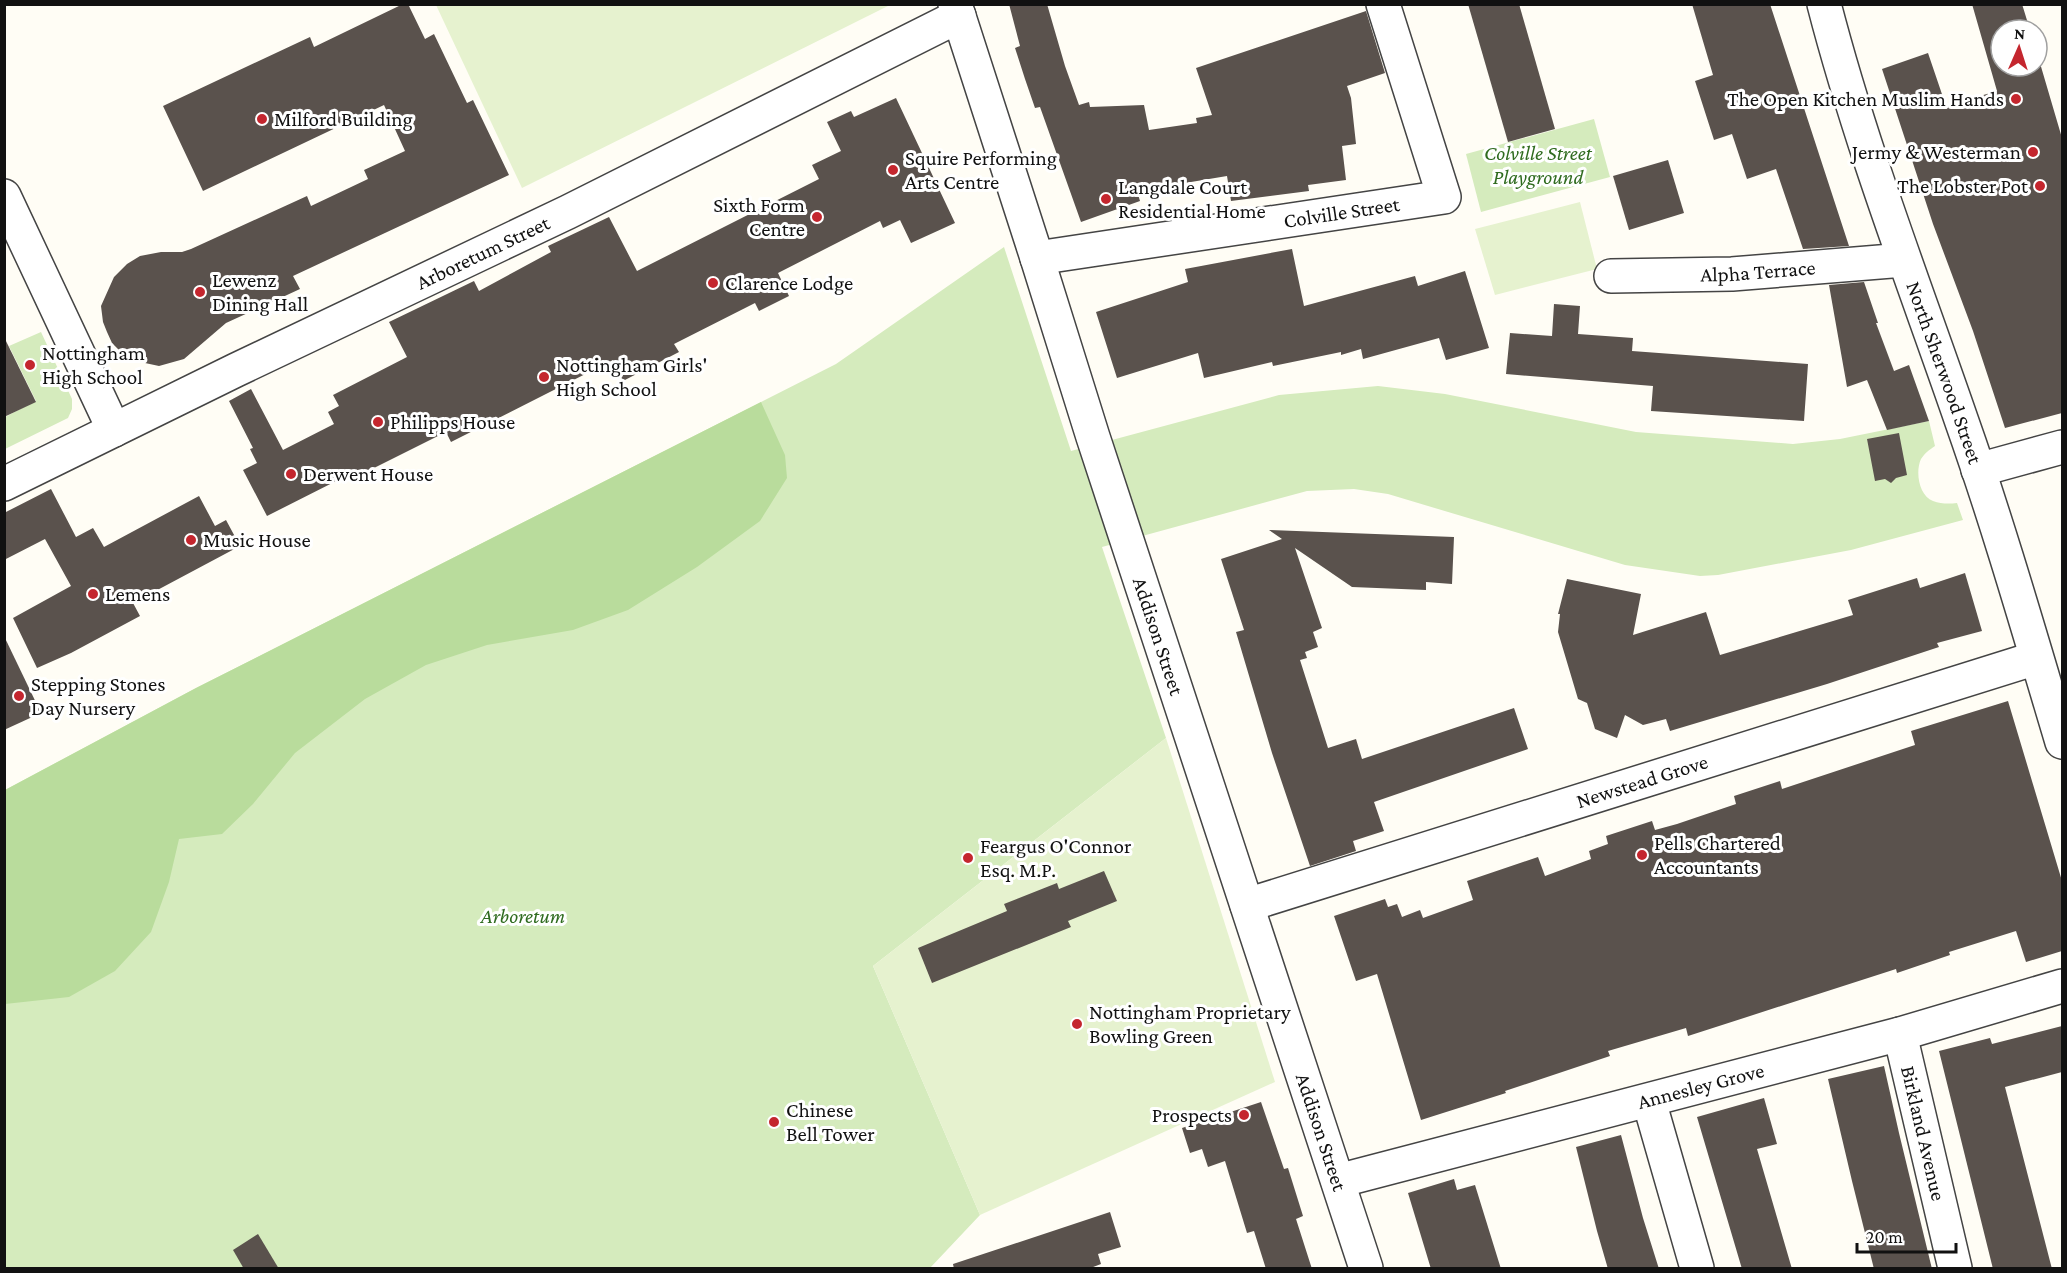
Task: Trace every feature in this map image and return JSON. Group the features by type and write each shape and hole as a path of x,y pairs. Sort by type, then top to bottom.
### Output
{"street":[{"name":"Colville Street","path":"1037,258 1444,197 1383,4"},
{"name":"North Sherwood Street","path":"1824,4 1842,75 1978,470 2062,742"},
{"name":"Addison Street","path":"957,10 1093,437 1366,1269"},
{"name":"Arboretum Street","path":"4,484 236,370 568,212 957,10"},
{"path":"4,196 114,430"},
{"name":"Alpha Terrace","path":"1611,276 1732,274 1904,260"},
{"path":"1978,470 2062,447"},
{"name":"Newstead Grove","path":"1247,905 2036,658"},
{"name":"Annesley Grove","path":"1338,1181 1900,1034 2062,986"},
{"name":"Birkland Avenue","path":"1900,1034 1955,1269"},
{"path":"1649,1101 1697,1269"}],"green space":[{"path":"436,5 890,5 522,188"},
{"name":"Colville Street Playground","path":"1594,119 1610,177 1481,212 1466,154"},
{"path":"1580,202 1597,269 1495,295 1475,229"},
{"name":"Arboretum","path":"1004,247 1071,451 1279,395 1378,386 1445,394 1636,432 1793,444 1840,439 1929,421 1935,446 1924,455 1919,464 1918,477 1921,489 1933,501 1945,504 1957,503 1963,520 1851,550 1718,575 1700,576 1625,565 1388,494 1354,489 1307,491 1102,547 1166,738 873,966 980,1215 930,1268 5,1268 5,790 196,688 836,364"},
{"name":"Nottingham High School","path":"41,332 72,399 72,409 68,418 5,449 5,417 36,401 9,346"},
{"path":"761,402 785,455 787,478 760,521 697,567 628,610 573,630 487,645 426,665 365,699 295,753 253,804 222,834 179,839 169,882 151,932 115,971 69,997 5,1004 5,790 196,688"},
{"name":"Nottingham Proprietary Bowling Green","path":"1166,738 1275,1082 980,1215 873,966"}],"building":[{"name":"Milford Building","path":"403,4 408,4 425,39 434,34 467,103 473,100 509,175 293,276 300,289 226,323 184,359 159,366 145,363 119,350 112,343 107,332 101,306 114,277 127,264 140,256 191,249 307,196 311,206 368,179 364,170 405,151 384,105 203,191 163,106 310,37 314,47"},
{"path":"1009,4 1047,4 1079,105 1089,102 1090,107 1144,105 1149,130 1197,123 1196,118 1212,115 1196,68 1366,11 1385,73 1347,86 1351,98 1356,144 1342,146 1346,180 1308,185 1309,191 1231,201 1227,176 1137,191 1140,201 1081,222 1040,107 1035,108 1025,79 1015,48 1020,46"},
{"path":"1468,4 1519,4 1555,129 1508,142"},
{"path":"1692,4 1770,4 1849,246 1803,249 1776,169 1747,179 1732,134 1714,140 1695,81 1713,75"},
{"path":"1972,4 2022,4 2026,18 1989,18 1989,63"},
{"path":"1928,53 1946,106 1997,91 1993,78 2044,78 2062,138 2062,413 2005,428 1973,331 1933,224 1882,69"},
{"path":"896,98 955,223 911,243 900,220 883,228 880,221 778,273 789,296 759,311 755,303 674,344 679,352 623,381 613,360 451,442 446,432 360,475 358,470 267,516 243,470 257,463 250,449 253,448 229,401 251,389 283,450 334,424 328,412 339,406 333,395 407,357 389,322 474,281 479,291 551,252 548,246 609,217 637,271 819,179 812,165 841,151 827,122 851,111 854,117"},
{"path":"1668,160 1684,213 1629,230 1613,176"},
{"path":"1292,249 1304,306 1415,276 1418,286 1465,271 1489,348 1446,360 1439,338 1363,359 1361,349 1341,355 1341,352 1273,366 1272,362 1204,378 1198,353 1117,378 1096,312 1188,282 1185,269"},
{"path":"1864,282 1894,371 1909,365 1929,421 1887,430 1867,380 1847,387 1829,285"},
{"path":"1554,304 1580,306 1578,334 1633,338 1632,351 1808,364 1804,421 1651,411 1653,386 1506,374 1510,333 1552,336"},
{"path":"4,337 36,402 4,417"},
{"path":"1899,433 1907,475 1896,478 1891,483 1885,479 1875,481 1867,439"},
{"path":"51,489 76,537 93,528 104,547 199,496 215,526 226,520 240,546 133,603 140,616 71,653 37,668 13,618 71,586 45,539 4,560 4,513"},
{"path":"1269,530 1454,537 1452,584 1426,582 1426,590 1352,587 1295,548 1322,628 1313,632 1318,647 1305,652 1307,658 1300,660 1328,748 1356,739 1362,759 1514,708 1528,749 1374,802 1384,831 1353,841 1356,851 1310,866 1272,753 1236,632 1244,630 1221,559 1282,539"},
{"path":"1965,573 1982,631 1937,643 1939,647 1827,684 1670,731 1666,719 1643,725 1625,715 1617,738 1595,729 1587,703 1578,699 1558,632 1560,614 1558,614 1567,579 1641,594 1633,635 1706,612 1720,655 1853,615 1848,600 1917,578 1920,588"},
{"name":"Stepping Stones Day Nursery","path":"4,636 41,713 4,730"},
{"path":"2008,701 2062,881 2062,951 2026,962 2016,931 1949,952 1950,955 1897,973 1896,969 1688,1036 1686,1028 1608,1051 1610,1056 1421,1120 1377,974 1356,981 1334,916 1385,899 1388,907 1397,904 1402,917 1420,910 1423,918 1473,900 1467,881 1538,857 1545,876 1591,859 1589,851 1608,844 1606,836 1652,821 1655,830 1677,824 1736,804 1734,796 1780,781 1782,789 1915,745 1911,731"},
{"path":"1104,871 1117,901 1068,921 1071,927 932,983 918,948 1007,911 1004,904 1057,883 1059,889"},
{"path":"2062,1026 2062,1072 2005,1087 2052,1269 1993,1269 1939,1051 1990,1038 1992,1044"},
{"path":"1884,1066 1932,1269 1874,1269 1852,1181 1828,1079"},
{"path":"1764,1098 1777,1144 1757,1149 1792,1269 1742,1269 1697,1117"},
{"path":"1261,1102 1284,1169 1288,1168 1303,1216 1296,1219 1312,1269 1266,1269 1254,1231 1247,1233 1225,1161 1208,1167 1202,1149 1190,1153 1182,1128"},
{"path":"1621,1135 1659,1269 1608,1269 1597,1231 1576,1147"},
{"path":"1454,1179 1457,1190 1475,1185 1501,1269 1431,1269 1408,1193"},
{"path":"1110,1212 1121,1247 1098,1254 1101,1264 1088,1269 954,1269 953,1264"},
{"path":"258,1234 279,1269 244,1269 233,1250"}],"place":[{"name":"The Open Kitchen Muslim Hands","path":"2016,99"},
{"name":"Milford Building","path":"262,119"},
{"name":"Jermy & Westerman","path":"2033,152"},
{"name":"Squire Performing Arts Centre","path":"893,170"},
{"name":"The Lobster Pot","path":"2040,186"},
{"name":"Langdale Court Residential Home","path":"1106,199"},
{"name":"Sixth Form Centre","path":"817,217"},
{"name":"Clarence Lodge","path":"713,283"},
{"name":"Lewenz Dining Hall","path":"200,292"},
{"name":"Nottingham High School","path":"30,365"},
{"name":"Nottingham Girls' High School","path":"544,377"},
{"name":"Philipps House","path":"378,422"},
{"name":"Derwent House","path":"291,474"},
{"name":"Music House","path":"191,540"},
{"name":"Lemens","path":"93,594"},
{"name":"Stepping Stones Day Nursery","path":"19,696"},
{"name":"Pells Chartered Accountants","path":"1642,855"},
{"name":"Feargus O'Connor Esq. M.P.","path":"968,858"},
{"name":"Nottingham Proprietary Bowling Green","path":"1077,1024"},
{"name":"Prospects","path":"1244,1115"},
{"name":"Chinese Bell Tower","path":"774,1122"}]}
